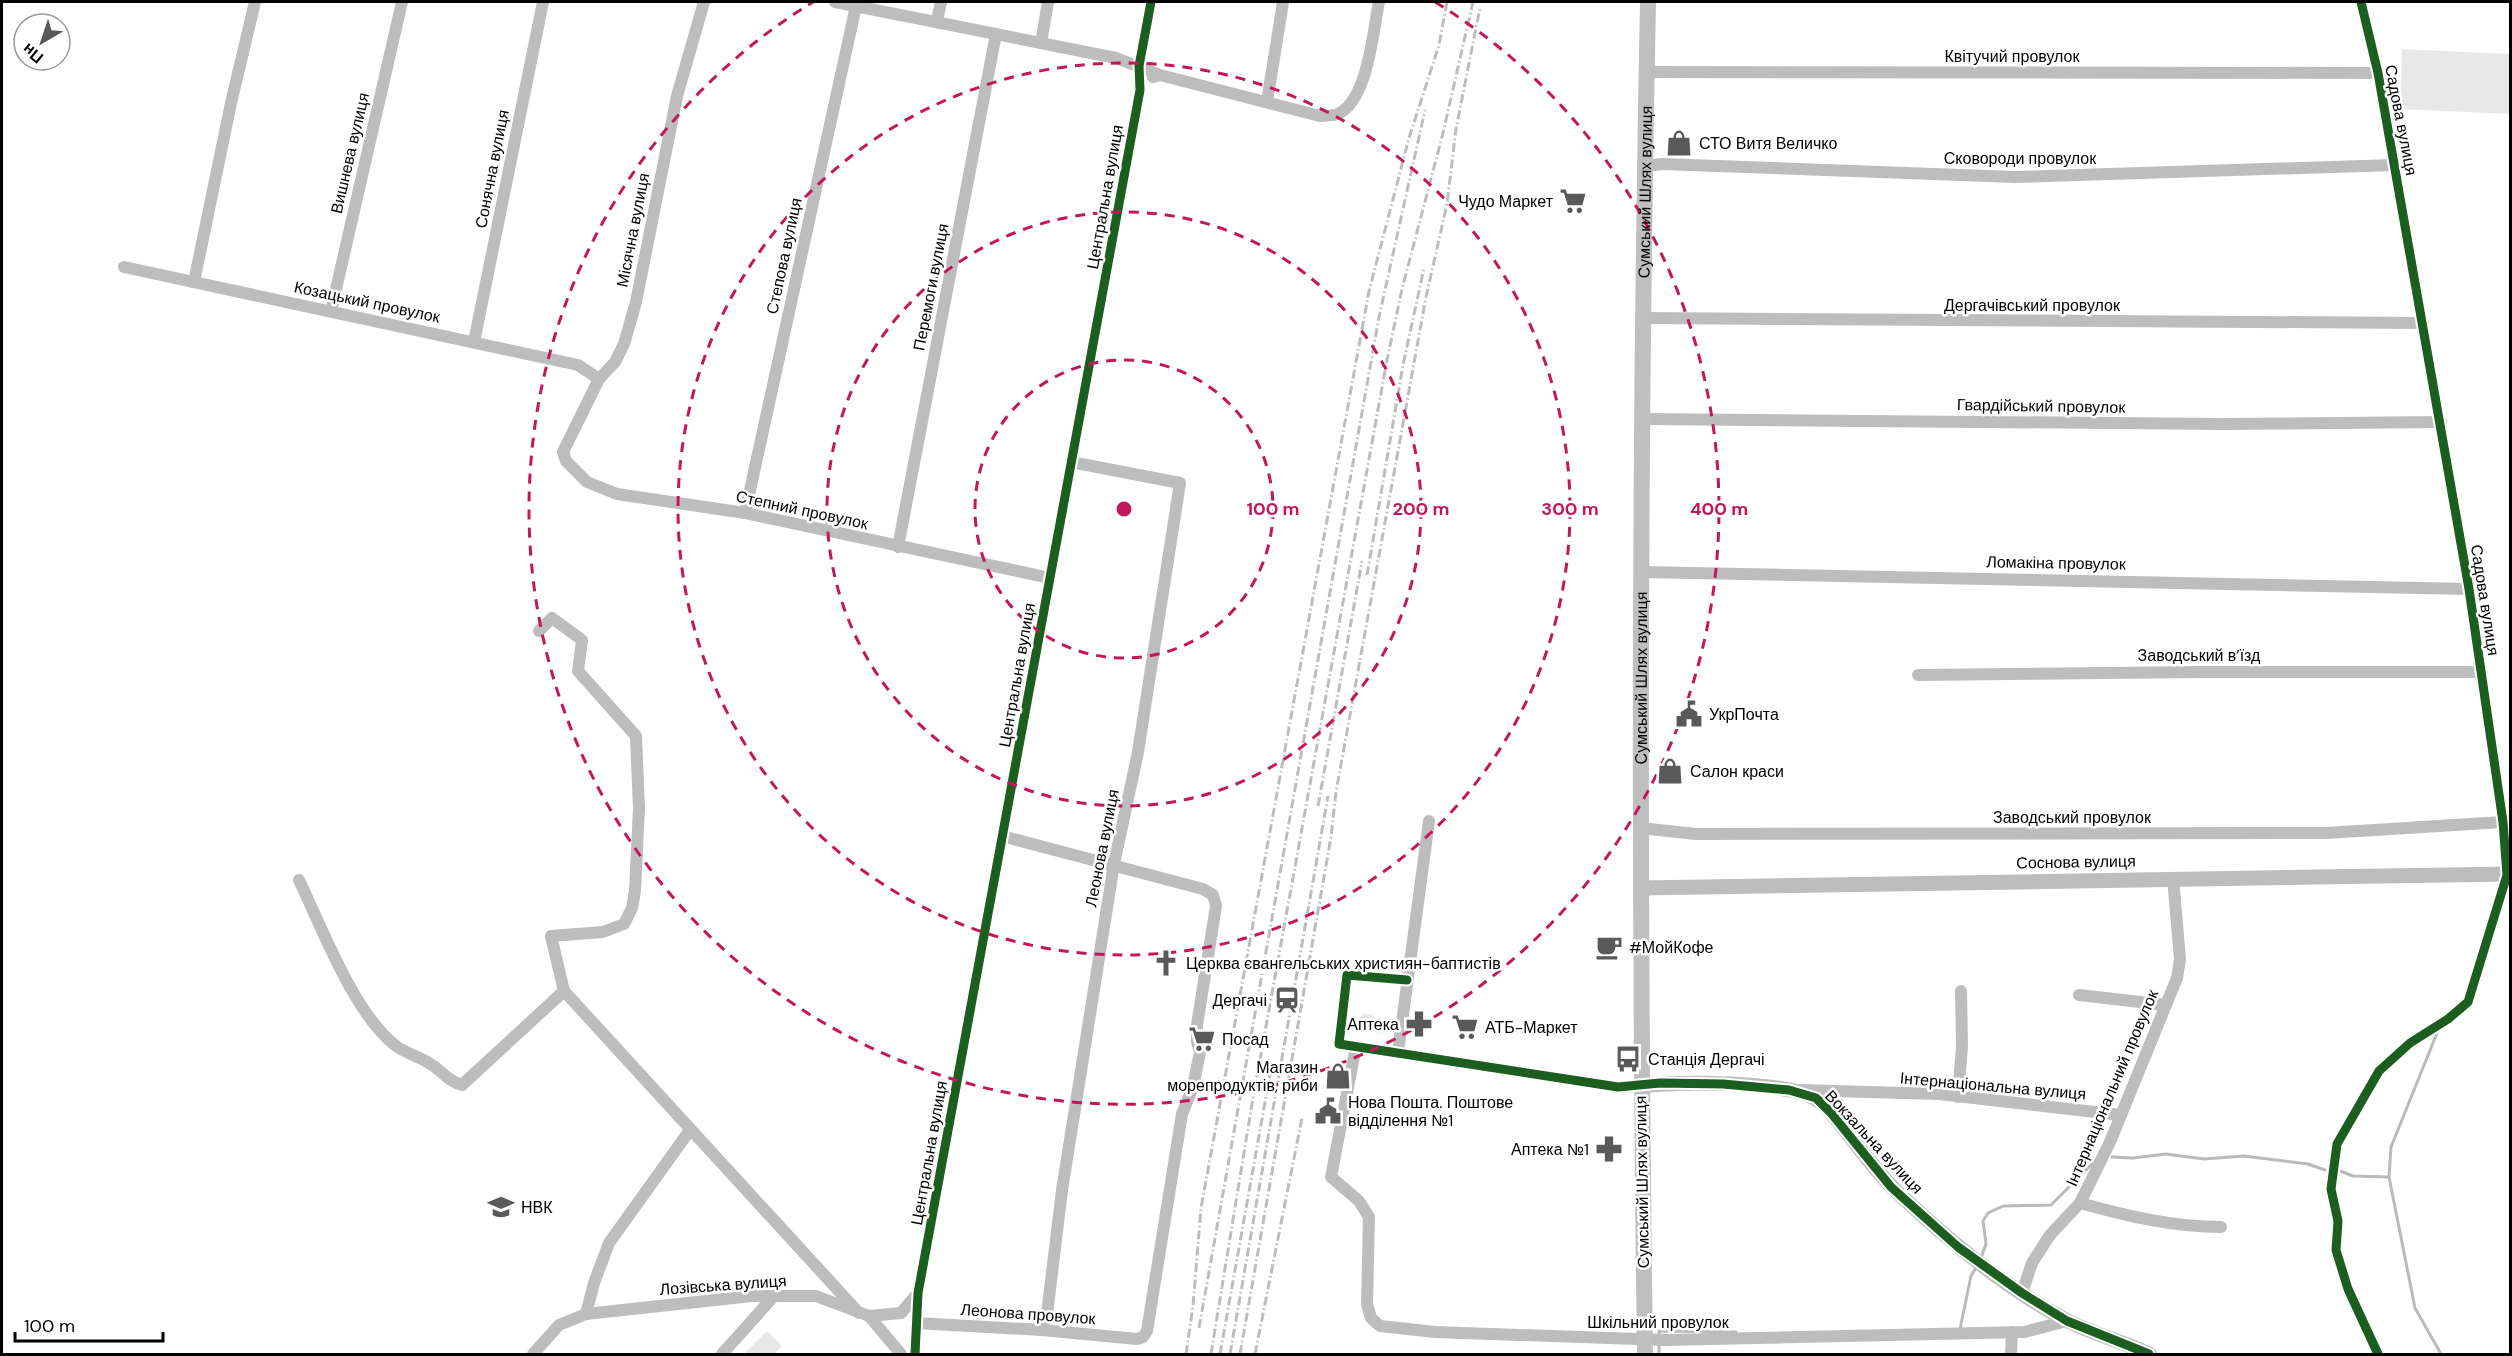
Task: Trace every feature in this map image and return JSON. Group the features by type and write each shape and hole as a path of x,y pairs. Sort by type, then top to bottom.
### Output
{"main road":[{"name":"Сумський Шлях вулиця","path":"1645,1347 1641,1086 1641,318 1648,2"}],"street":[{"path":"195,282 231,103 255,2"},
{"name":"Вишнева вулиця","path":"331,311 402,2"},
{"name":"Сонячна вулиця","path":"474,342 543,2"},
{"name":"Місячна вулиця","path":"563,452 598,378 615,362 624,344 633,313 677,96 704,2"},
{"path":"835,2 1116,58 1160,75 1320,116 1337,115 1347,107 1359,91 1368,61 1379,2"},
{"path":"937,21 941,2"},
{"path":"1041,43 1048,2"},
{"name":"Центральна вулиця","path":"915,1354 918,1293 1140,90 1139,66 1151,2"},
{"path":"1267,102 1283,2"},
{"name":"Садова вулиця","path":"2361,2 2378,73 2441,422 2469,589 2509,875 2468,1002 2410,1043 2385,1065 2346,1125 2337,1144 2331,1189 2338,1221 2336,1250 2348,1289 2379,1354"},
{"name":"Степова вулиця","path":"745,513 856,6"},
{"name":"Перемоги вулиця","path":"898,547 996,34"},
{"name":"Квітучий провулок","path":"1647,72 2378,73"},
{"path":"1140,90 1148,78 1160,75"},
{"name":"Сковороди провулок","path":"1645,166 1662,164 2015,177 2394,165"},
{"name":"Козацький провулок","path":"124,267 578,365 598,378"},
{"name":"Дергачівський провулок","path":"1641,318 2423,324"},
{"name":"Гвардійський провулок","path":"1642,419 2210,424 2441,422"},
{"name":"Степний провулок","path":"563,452 566,461 587,482 617,494 745,513 1050,578"},
{"name":"Леонова вулиця","path":"1042,1330 1047,1314 1062,1190 1114,864 1138,752 1180,483 1071,462"},
{"name":"Ломакіна провулок","path":"1642,572 2469,589"},
{"path":"539,631 552,618 582,640 578,671 636,736 639,808 635,891 632,908 624,924 603,932 551,936 564,991 690,1130 901,1354"},
{"name":"Заводський в’їзд","path":"1918,675 2481,672"},
{"path":"1398,1052 1429,821"},
{"name":"Заводський провулок","path":"1640,828 1696,834 2259,834 2325,833 2503,822"},
{"path":"1002,836 1114,864"},
{"name":"Леонова провулок","path":"916,1323 1042,1330 1137,1339 1143,1337 1147,1331 1182,1114 1193,1087 1200,1052 1197,1042 1197,1025 1216,906 1213,895 1203,889 1114,864"},
{"name":"Соснова вулиця","path":"1641,888 2173,878 2509,875"},
{"name":"Інтернаціональний провулок","path":"2022,1293 2032,1263 2050,1236 2080,1203 2121,1114 2177,978 2180,959 2173,878"},
{"path":"299,880 362,1008 395,1045 431,1064 454,1083 462,1085 564,991"},
{"path":"1407,980 1347,975 1339,1044 1618,1087 1641,1086"},
{"path":"1958,1096 1962,1046 1961,991"},
{"path":"2079,995 2166,1005"},
{"name":"Шкільний провулок","path":"1356,1046 1331,1177 1359,1201 1369,1217 1367,1304 1371,1318 1380,1326 1645,1347 2024,1332 2067,1321"},
{"name":"Вокзальна вулиця","path":"1641,1086 1660,1083 1723,1084 1789,1090 1816,1098 1891,1186 1979,1262 2022,1293 2067,1321 2143,1353"},
{"name":"Інтернаціональна вулиця","path":"1789,1090 1958,1096 2121,1114"},
{"path":"586,1314 594,1283 609,1243 690,1130"},
{"path":"2080,1203 2149,1220 2192,1227 2221,1227"},
{"name":"Лозівська вулиця","path":"533,1354 559,1325 586,1314 752,1296 816,1296 864,1314 901,1313 918,1293"},
{"path":"723,1354 774,1296"},
{"path":"2011,1354 2012,1332"}],"shaded area":[{"path":"2402,49 2510,54 2510,114 2400,109"},
{"path":"1364,1014 1373,1015 1383,1033 1347,1027"},
{"path":"767,1331 782,1346 775,1354 744,1354"}],"waterway":[{"path":"2437,1033 2391,1147 2389,1177 2415,1308 2441,1354"},
{"path":"2112,1157 2133,1158 2166,1154 2204,1159 2244,1156 2308,1164 2325,1170"},
{"path":"1981,1258 1986,1244 1983,1221 1988,1213 2003,1206 2051,1205 2095,1161"},
{"path":"2340,1171 2353,1176 2388,1177"},
{"path":"1960,1329 1971,1276 1977,1266"},
{"path":"1659,1338 1659,1331 1736,1332"},
{"path":"1659,1344 1659,1354"}],"railway":[{"path":"1186,1354 1193,1306 1201,1208 1369,291 1409,138 1439,45 1447,2"},
{"path":"1211,1354 1253,1098 1387,360 1402,289 1442,137 1473,2"},
{"path":"1240,1354 1331,837 1336,792 1426,297 1447,204 1456,129 1480,8"},
{"path":"1199,1328 1379,317 1425,110"},
{"path":"1367,575 1403,365 1424,268"},
{"path":"1318,806 1362,561"},
{"path":"1230,1354 1328,796"},
{"path":"1220,1354 1272,1063"},
{"path":"1255,1354 1302,1118"}],"cycle path":[{"path":"915,1354 918,1293 1140,90 1139,66 1151,2"},
{"path":"2361,2 2378,73 2469,589 2503,822 2507,875 2468,1002 2448,1019 2410,1043 2379,1071 2337,1144 2331,1189 2338,1221 2336,1250 2348,1289 2378,1354"},
{"path":"1407,980 1347,975 1339,1044 1618,1087 1660,1083 1723,1084 1789,1090 1816,1098 1831,1113 1891,1187 1958,1247 2022,1293 2067,1321 2149,1354"}],"place":[{"name":"СТО Витя Величко","path":"1679,143"},
{"name":"Чудо Маркет","path":"1573,201"},
{"name":"УкрПочта","path":"1689,714"},
{"name":"Салон краси","path":"1670,771"},
{"name":"#МойКофе","path":"1609,947"},
{"name":"Церква євангельських християн-баптистів","path":"1166,963"},
{"name":"Дергачі","path":"1287,1000"},
{"name":"Аптека","path":"1419,1024"},
{"name":"АТБ-Маркет","path":"1465,1027"},
{"name":"Посад","path":"1202,1039"},
{"name":"Станція Дергачі","path":"1628,1059"},
{"name":"Магазин морепродуктів, риби","path":"1338,1076"},
{"name":"Нова Пошта. Поштове відділення №1","path":"1328,1111"},
{"name":"Аптека №1","path":"1609,1149"},
{"name":"НВК","path":"501,1207"}]}
